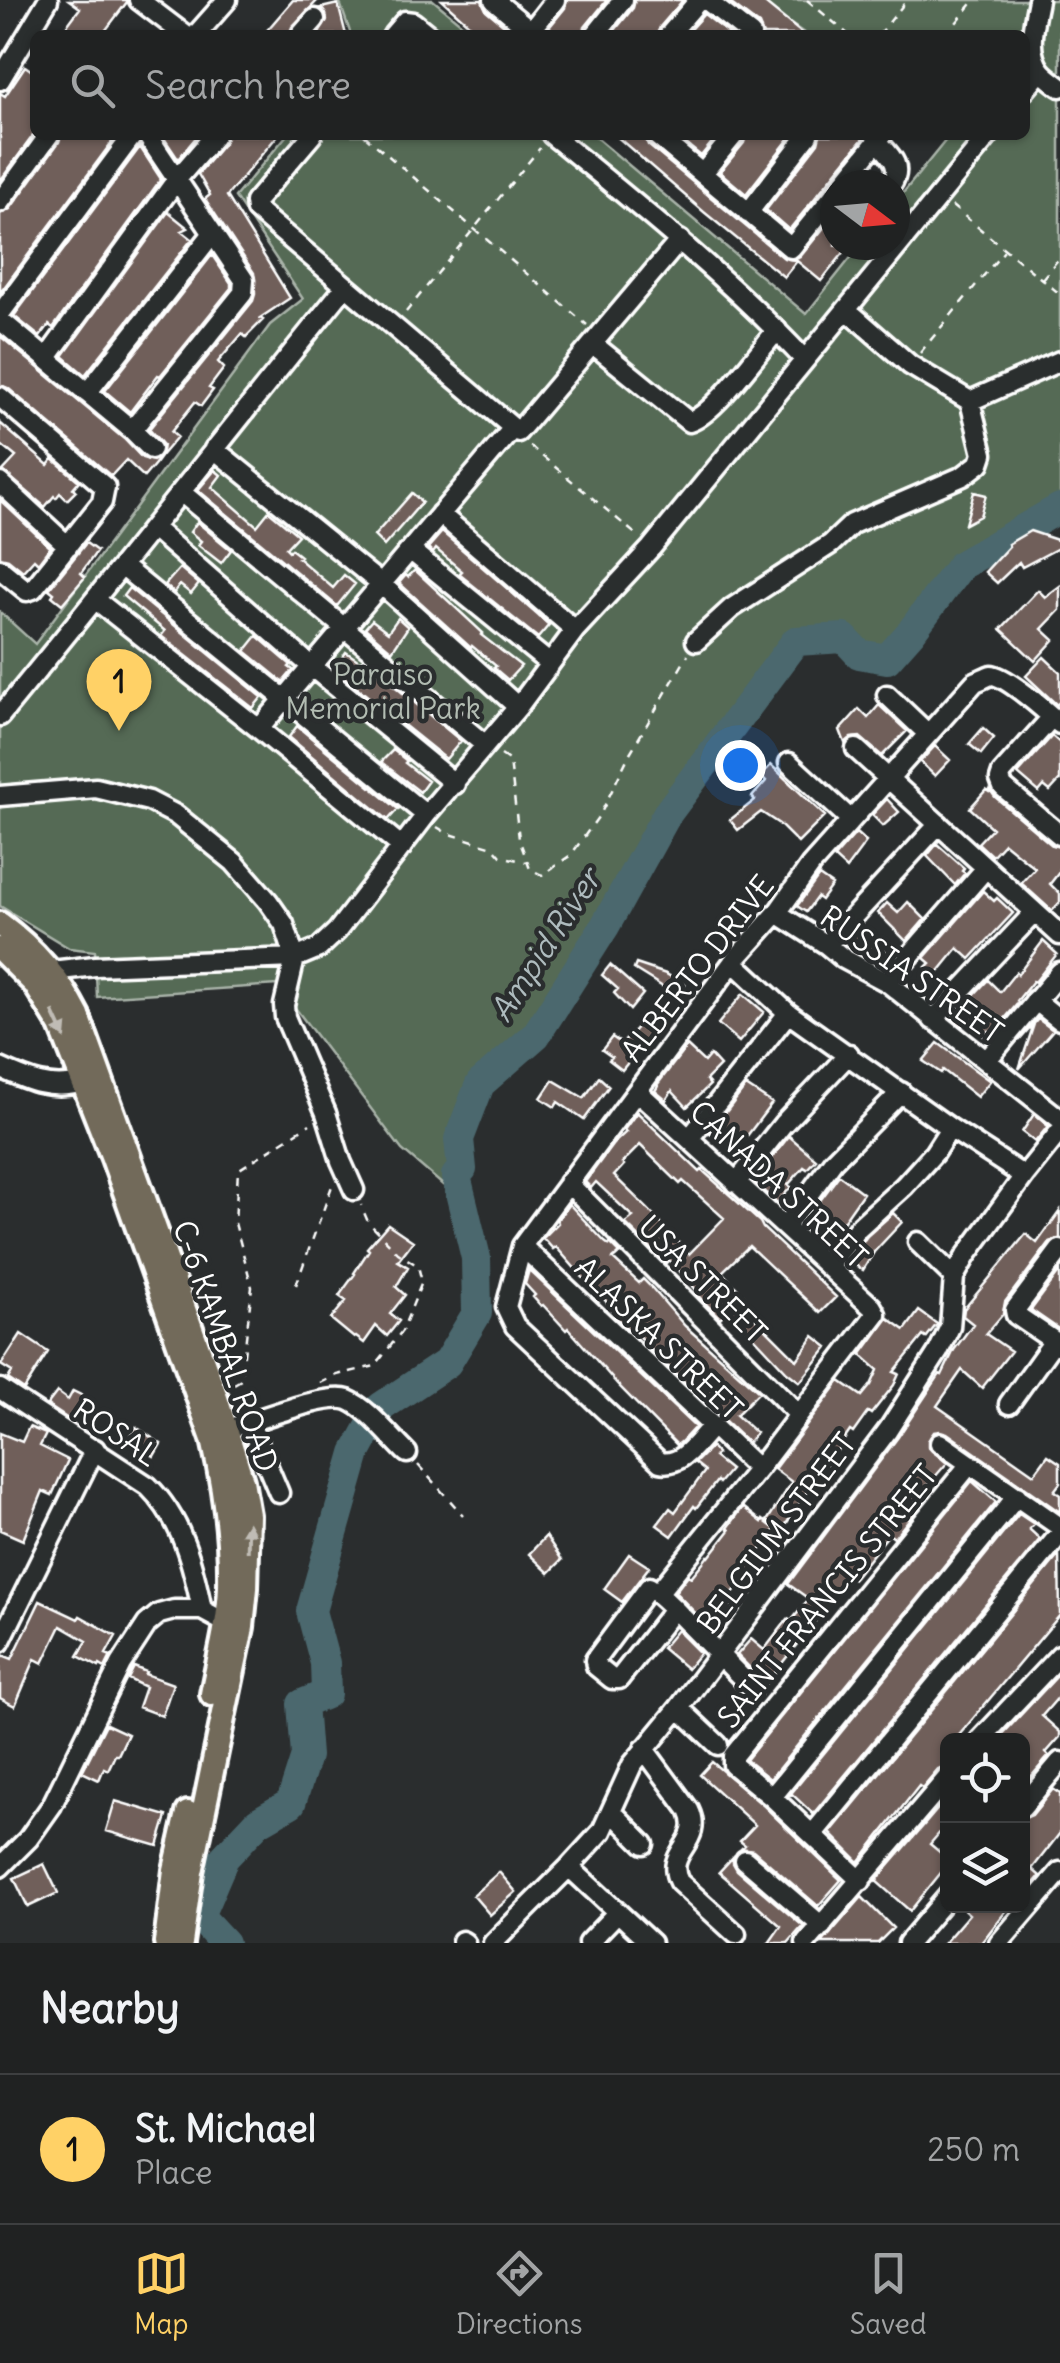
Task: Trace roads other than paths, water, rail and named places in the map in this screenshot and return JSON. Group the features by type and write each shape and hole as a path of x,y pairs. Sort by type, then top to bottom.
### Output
{"main road":[{"name":"C-6 KAMBAL ROAD","path":"0,924 51,971 78,1016 216,1395 248,1515 246,1588 176,1870 166,1943"},
{"name":"C-6 KAMBAL ROAD","path":"0,950 27,975 54,1011 84,1082 213,1439 223,1481 234,1625 182,1943"}],"street":[{"path":"40,30 48,0"},
{"path":"139,0 178,30"},
{"path":"200,30 226,0"},
{"path":"494,0 530,30"},
{"path":"536,30 555,0"},
{"path":"599,30 623,0"},
{"path":"674,30 703,0 741,30"},
{"path":"1038,0 1032,50 1041,71 1060,88"},
{"path":"306,30 315,20"},
{"path":"397,30 404,21 423,30"},
{"path":"2,75 30,42"},
{"path":"1030,84 1041,71"},
{"path":"0,202 45,140"},
{"path":"129,140 0,317 151,449"},
{"path":"132,430 243,293 244,280 150,140"},
{"path":"46,358 177,179 211,140"},
{"path":"308,140 255,202 256,210 518,432 680,240"},
{"path":"664,140 788,247 794,246 820,213"},
{"path":"703,172 730,140"},
{"path":"748,212 804,140"},
{"path":"854,170 877,140"},
{"path":"880,140 898,170"},
{"path":"27,975 96,966 295,958 319,948 337,932 575,630 651,548 985,140"},
{"path":"546,142 680,240 804,360"},
{"path":"87,393 213,233"},
{"path":"0,716 345,287"},
{"path":"696,641 732,608 831,544 852,524 963,476 980,463 982,454 970,401 910,365 847,310"},
{"path":"596,340 689,422 698,420 715,404 777,330"},
{"path":"970,401 1060,361"},
{"path":"0,398 105,487 102,502 31,591 21,588 0,569"},
{"path":"259,729 512,428"},
{"path":"214,449 382,585 518,707"},
{"path":"0,483 68,546"},
{"path":"182,493 484,744"},
{"path":"440,514 575,630"},
{"path":"153,528 312,667 455,784"},
{"path":"410,550 550,664"},
{"path":"123,566 426,816"},
{"path":"96,600 402,847"},
{"name":"ALBERTO DRIVE","path":"522,1246 811,865 976,682 990,675 1017,688 1056,720"},
{"path":"887,695 928,734"},
{"path":"1056,720 1000,779 1003,787 1060,835"},
{"path":"856,750 1060,936"},
{"path":"789,763 850,819"},
{"path":"0,796 96,788 150,801 176,815 234,862 284,924 295,958 285,1017 354,1190"},
{"path":"828,945 939,824"},
{"path":"887,982 986,868"},
{"path":"933,1020 1034,913"},
{"name":"RUSSIA STREET","path":"777,914 844,959 887,982 1060,1119"},
{"path":"734,962 788,1013 1024,1176"},
{"path":"987,1060 1060,972"},
{"path":"1035,1000 1060,1020"},
{"path":"689,1139 788,1013"},
{"path":"736,1183 783,1124 849,1054"},
{"path":"0,1068 60,1088 84,1082"},
{"name":"CANADA STREET","path":"637,1090 876,1314 799,1415"},
{"path":"785,1227 833,1161 901,1092"},
{"path":"829,1266 858,1228 934,1154 950,1128"},
{"name":"BELGIUM STREET","path":"493,1943 602,1831 632,1765 888,1430 950,1327 954,1276 1060,1131"},
{"name":"USA STREET","path":"568,1183 799,1415"},
{"path":"918,1242 954,1276"},
{"path":"522,1246 506,1308 516,1326 660,1462 678,1461 712,1426"},
{"name":"ALASKA STREET","path":"522,1246 758,1469"},
{"path":"1009,1404 1057,1343 1016,1315 1015,1310 1060,1250"},
{"name":"ROSAL","path":"0,1389 95,1449 164,1502 191,1559 202,1610"},
{"path":"226,1429 295,1407 336,1399 350,1401 364,1410 405,1451"},
{"path":"658,1594 799,1415"},
{"path":"250,1424 279,1493"},
{"path":"812,1835 1060,1530 940,1444"},
{"path":"0,1642 95,1449"},
{"name":"SAINT FRANCIS STREET","path":"772,1797 733,1765 733,1756 970,1464"},
{"path":"861,1881 772,1797 1017,1496"},
{"path":"674,1609 619,1679 612,1680 596,1666 595,1660 650,1588 674,1609 752,1688"},
{"path":"0,1867 28,1839 52,1805 121,1664 147,1624 159,1614 174,1610 202,1610 234,1625"},
{"path":"987,1733 1060,1655"},
{"path":"679,1708 718,1745"},
{"path":"644,1750 694,1820 694,1831 674,1862 673,1871 679,1882 736,1934"},
{"path":"1030,1798 1060,1762"},
{"path":"806,1943 940,1787"},
{"path":"612,1812 644,1844"},
{"path":"744,1860 822,1926"},
{"path":"569,1867 651,1943"},
{"path":"1000,1943 1060,1872"},
{"path":"908,1943 940,1905"},
{"path":"588,1943 617,1913"}],"waterway":[{"name":"Ampid River","path":"224,1943 199,1916 224,1858 258,1822 291,1803 306,1756 302,1704 326,1694 325,1663 311,1611 356,1453 381,1407 447,1363 477,1313 476,1258 456,1176 462,1169 459,1139 480,1084 536,1035 605,926 667,814 796,641 844,638 859,654 887,659 961,565 1060,508"}],"place":[{"name":"St. Michael","path":"119,731"}],"park label":[{"name":"Paraiso Memorial Park","path":"383,691"}]}
